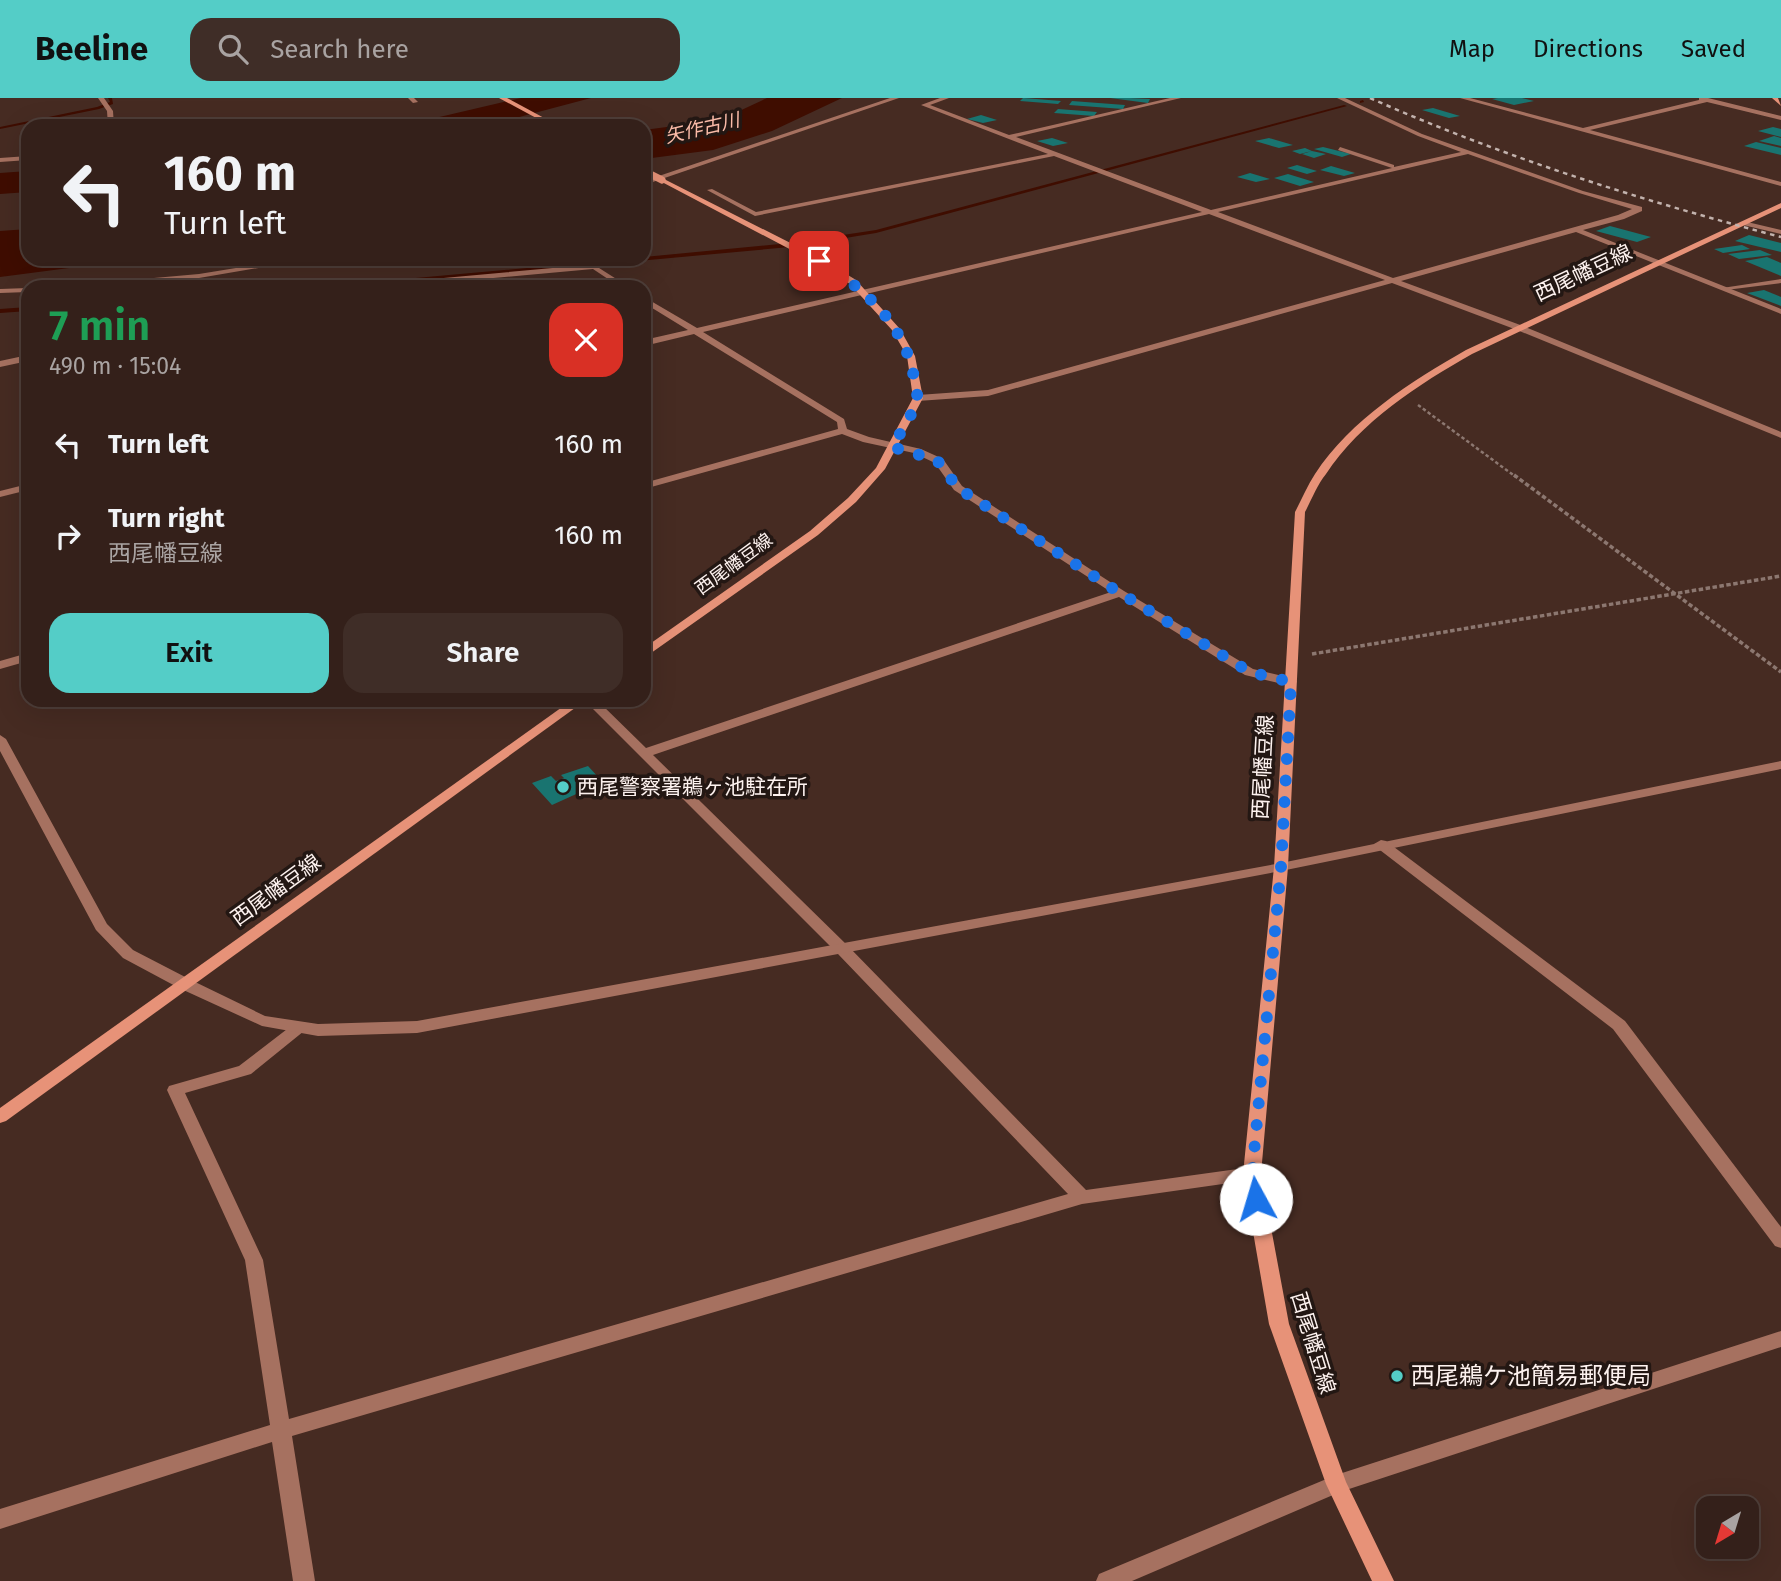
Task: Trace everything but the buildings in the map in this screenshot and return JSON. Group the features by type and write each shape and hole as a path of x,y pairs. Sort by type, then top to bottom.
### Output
{"main road":[{"path":"502,98 542,119"},
{"path":"651,174 819,261 863,291 896,329 911,356 918,398"},
{"name":"西尾幡豆線","path":"1383,1581 1336,1484 1279,1324 1252,1174 1281,867 1300,512 1321,474 1339,450 1403,394 1434,371 1781,205"},
{"name":"西尾幡豆線","path":"651,649 836,514 868,484 892,447 918,398"},
{"name":"西尾幡豆線","path":"0,1117 570,707"}],"street":[{"path":"651,181 896,98"},
{"path":"946,98 924,105 1520,328 1781,435"},
{"path":"1007,137 1178,98"},
{"path":"918,398 988,393 1395,282 1639,209 1420,135 1340,98"},
{"path":"1468,98 1781,184"},
{"path":"1697,98 1781,118"},
{"path":"1583,130 1707,100"},
{"path":"1340,149 1394,167"},
{"path":"651,341 1466,152"},
{"path":"710,190 755,214 1052,154"},
{"path":"0,160 21,158"},
{"path":"1746,223 1781,232"},
{"path":"1575,229 1781,312"},
{"path":"154,280 263,266"},
{"path":"446,280 594,267 614,280"},
{"path":"1726,288 1781,281"},
{"path":"0,292 21,290"},
{"path":"651,303 841,421 843,431"},
{"path":"0,363 21,359"},
{"path":"651,484 843,431 857,438 937,460 958,488 1120,593 1250,672 1291,682"},
{"path":"0,494 21,489"},
{"path":"645,753 1120,593"},
{"path":"0,665 21,659"},
{"path":"597,707 843,950 1082,1197"},
{"path":"0,739 101,926 128,954 262,1021 318,1030 417,1027 843,950 1281,867 1381,844 1781,765"},
{"path":"1381,844 1619,1026 1781,1241"},
{"path":"301,1027 245,1070 175,1090 254,1260 283,1430 304,1581"},
{"path":"0,1520 283,1430 1082,1197 1252,1174"},
{"path":"1107,1581 1336,1484 1781,1339"}],"path":[{"path":"1403,394 1781,672"},
{"path":"1292,656 1781,576"}],"water":[{"path":"521,98 591,98 512,119 431,119"},
{"name":"矢作古川","path":"767,98 842,98 772,131 713,150 651,158 651,129 720,120"},
{"path":"21,172 21,192 0,194 0,173"},
{"path":"21,230 21,266 84,266 0,277 0,231"}],"waterway":[{"path":"44,119 98,108 112,103 110,98"},
{"path":"651,258 790,245 876,231 1345,106"},
{"path":"0,128 21,124"},
{"path":"414,280 567,266"},
{"path":"0,311 21,310"}],"railway":[{"path":"1370,98 1470,139 1572,176 1781,237"}],"place":[{"name":"西尾警察署鵜ヶ池駐在所","path":"563,787"},
{"name":"西尾鵜ケ池簡易郵便局","path":"1397,1376"}],"route":[{"path":"819,261 853,282 871,299 896,329 911,356 918,398 892,447 937,460 944,466 952,484 1120,593 1250,672 1291,682 1281,867 1252,1174 1256,1199"}]}
